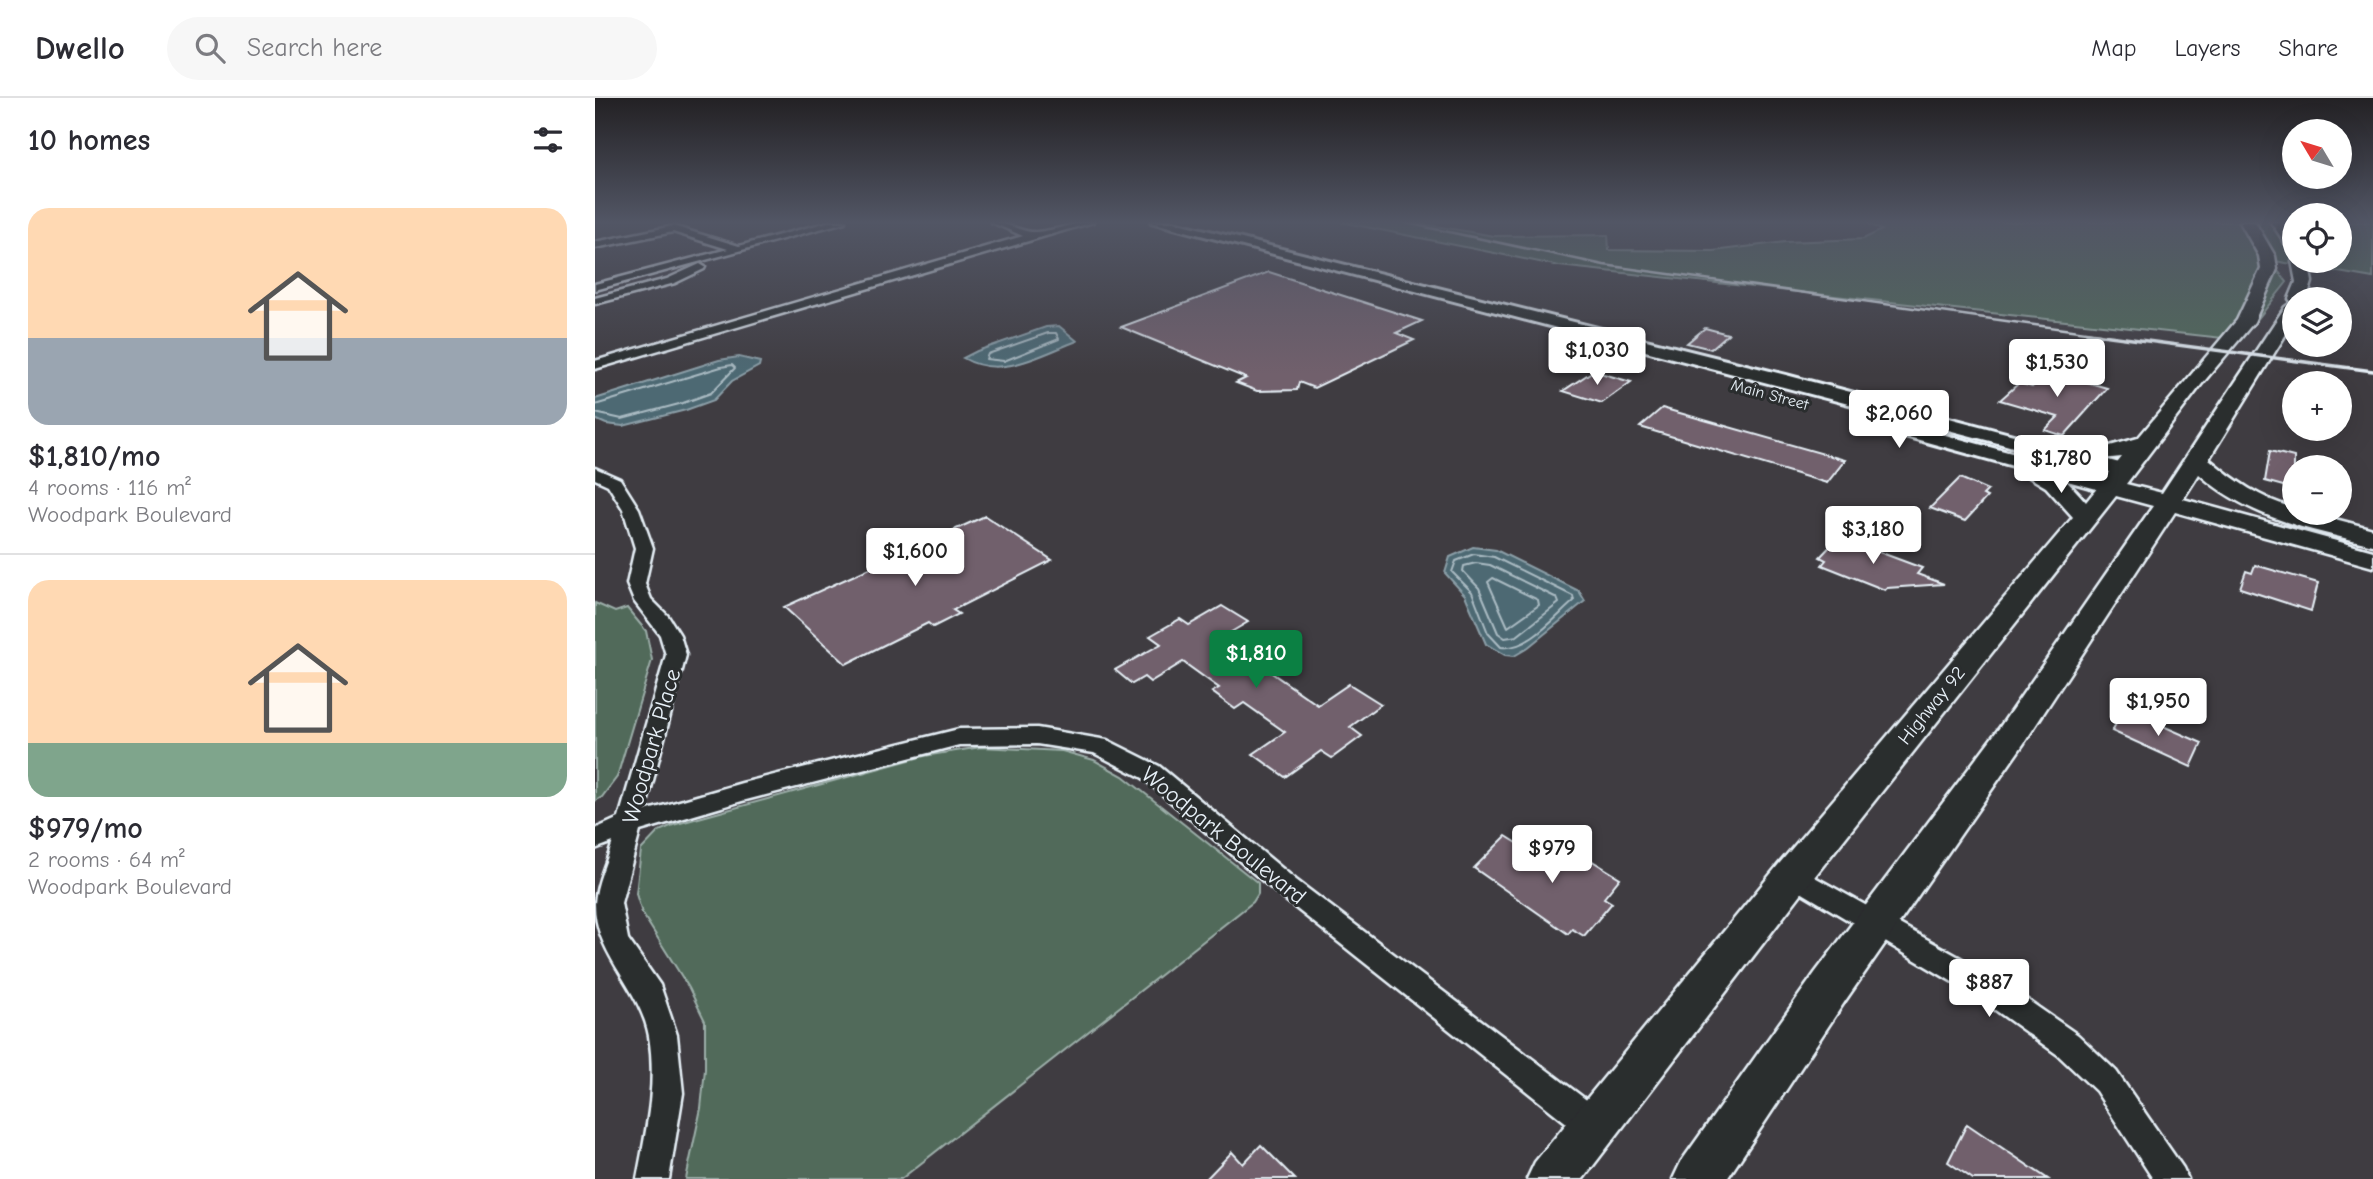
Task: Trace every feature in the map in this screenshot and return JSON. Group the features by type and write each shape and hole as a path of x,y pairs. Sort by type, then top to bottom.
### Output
{"main road":[{"name":"Main Street","path":"1331,272 2022,463 2117,478 2269,519 2373,537"},
{"name":"Main Street","path":"1358,272 2068,455 2117,478"},
{"name":"Highway 92","path":"1552,1179 1793,875 2251,312 2268,272"},
{"path":"2251,312 2282,313"},
{"path":"1698,1179 1876,922 2012,734 2197,460 2282,326"},
{"path":"2068,455 2112,453 2147,442"},
{"path":"2197,460 2269,519"},
{"path":"2022,463 2055,482 2086,517"},
{"name":"Main Street","path":"2269,519 2373,559"},
{"path":"2143,539 2185,528 2269,519"}],"street":[{"path":"595,287 651,272"},
{"path":"595,301 671,281 689,272"},
{"path":"595,365 909,272"},
{"name":"Woodpark Place","path":"595,473 614,482 631,509 644,548 636,584 643,601 661,620 676,655 608,903 615,943 650,994 663,1035 668,1093 653,1179"},
{"name":"Woodpark Boulevard","path":"628,825 742,792 959,737 1037,736 1099,746 1151,772 1287,887 1594,1125"},
{"path":"595,830 628,825"},
{"path":"595,839 628,825"},
{"path":"1793,875 1983,985 2067,1045 2106,1081 2172,1179"}],"green space":[{"path":"1618,272 2279,272 2287,282 2241,340"},
{"path":"2352,272 2373,272 2373,278 2344,273"},
{"path":"595,603 615,612 627,608 646,631 652,660 617,777 602,797 595,801"},
{"path":"981,747 1062,751 1094,760 1123,776 1258,883 1258,894 1253,902 901,1179 686,1179 701,1108 705,1069 705,1021 689,988 642,913 636,894 641,850 659,831 673,825 924,756"}],"water":[{"path":"1059,326 1077,341 1006,366 992,367 963,358 977,351 1046,327"},
{"path":"739,357 760,362 759,366 732,381 714,400 623,426 606,424 595,419 595,399 719,360"},
{"path":"1473,547 1496,550 1579,591 1585,601 1526,649 1514,656 1505,655 1486,644 1465,595 1445,573 1450,557"}],"building":[{"path":"1268,272 1422,321 1396,333 1414,340 1314,388 1299,382 1297,390 1257,391 1236,383 1246,378 1121,327"},
{"path":"1705,328 1728,334 1711,349 1687,343"},
{"path":"1593,371 1631,382 1602,403 1563,391"},
{"path":"2049,371 2107,388 2064,436 2045,430 2058,417 2000,400 2019,383 2032,387"},
{"path":"1662,408 1845,460 1827,483 1640,427"},
{"path":"2270,451 2286,455 2282,455 2282,486 2265,481"},
{"path":"1960,478 1988,490 1983,495 1987,497 1965,521 1930,508"},
{"path":"985,516 1052,560 953,610 959,614 933,627 928,623 846,664 784,607"},
{"path":"1839,537 1922,568 1917,574 1944,584 1885,590 1822,565 1826,560 1820,557"},
{"path":"2255,565 2318,583 2311,611 2240,588 2246,571 2252,573"},
{"path":"1222,606 1248,622 1221,638 1318,705 1349,684 1381,704 1350,727 1362,736 1332,758 1321,751 1285,777 1253,754 1285,732 1244,703 1235,709 1212,692 1219,688 1183,662 1150,682 1144,677 1132,684 1115,670 1161,644 1150,636 1180,619 1189,625"},
{"path":"2124,709 2202,743 2191,767 2112,731"},
{"path":"1506,836 1559,869 1576,851 1620,878 1604,898 1612,903 1584,936 1572,929 1568,934 1474,868"},
{"path":"1967,1124 2048,1179 1973,1179 1948,1162"},
{"path":"1261,1145 1295,1179 1206,1179 1232,1152 1243,1164"}],"railway":[{"path":"1658,272 2100,334"},
{"path":"2087,333 2373,371"}]}
